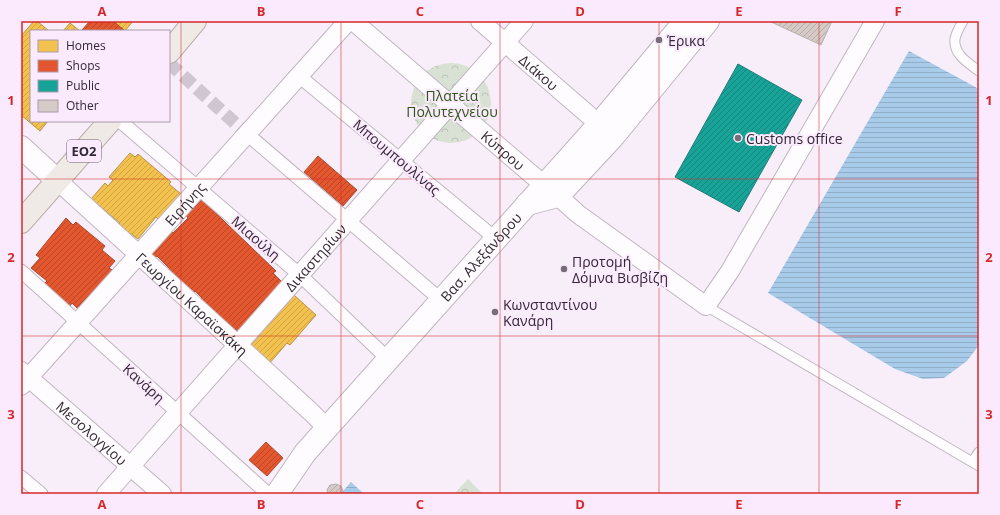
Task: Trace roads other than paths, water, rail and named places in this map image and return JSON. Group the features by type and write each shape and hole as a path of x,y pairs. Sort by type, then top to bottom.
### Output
{"main road":[{"path":"170,51 195,21"},
{"name":"Βασ. Αλεξάνδρου","path":"551,190 599,124 681,28 708,21"},
{"name":"Βασ. Αλεξάνδρου","path":"278,494 305,453 527,204 551,190 613,137 681,28"},
{"name":"ΕΟ2","path":"21,222 109,122"},
{"path":"21,147 58,181"}],"street":[{"name":"Ειρήνης","path":"23,378 78,322 348,21"},
{"name":"Κύπρου","path":"353,21 578,214 706,306"},
{"name":"Διάκου","path":"480,21 599,124"},
{"name":"Δικαστηρίων","path":"106,494 524,21"},
{"path":"706,306 734,264 875,21"},
{"name":"Μπουμπουλίνας","path":"299,76 496,239"},
{"name":"Μιαούλη","path":"121,122 300,275 388,359"},
{"path":"247,134 441,300"},
{"name":"Γεωργίου Καραϊσκάκη","path":"58,181 327,428"},
{"name":"Κανάρη","path":"21,271 268,494"},
{"name":"Μεσολογγίου","path":"23,378 162,494"},
{"path":"21,477 41,494"}],"lane":[{"path":"963,21 955,37 956,50 962,58 979,71"},
{"path":"706,306 976,464 979,452"}],"water":[{"path":"909,51 979,89 979,345 967,361 944,378 923,379 895,369 768,293"},
{"path":"351,482 364,494 343,494 343,491"}],"tunnel":[{"path":"170,64 247,134"}],"place":[{"name":"Έρικα","path":"659,40"},
{"name":"Customs office","path":"738,138"},
{"name":"Προτομή Δόμνα Βισβίζη","path":"564,269"},
{"name":"Κωνσταντίνου Κανάρη","path":"495,312"}],"park label":[{"name":"Πλατεία Πολυτεχνείου","path":"452,104"}]}
